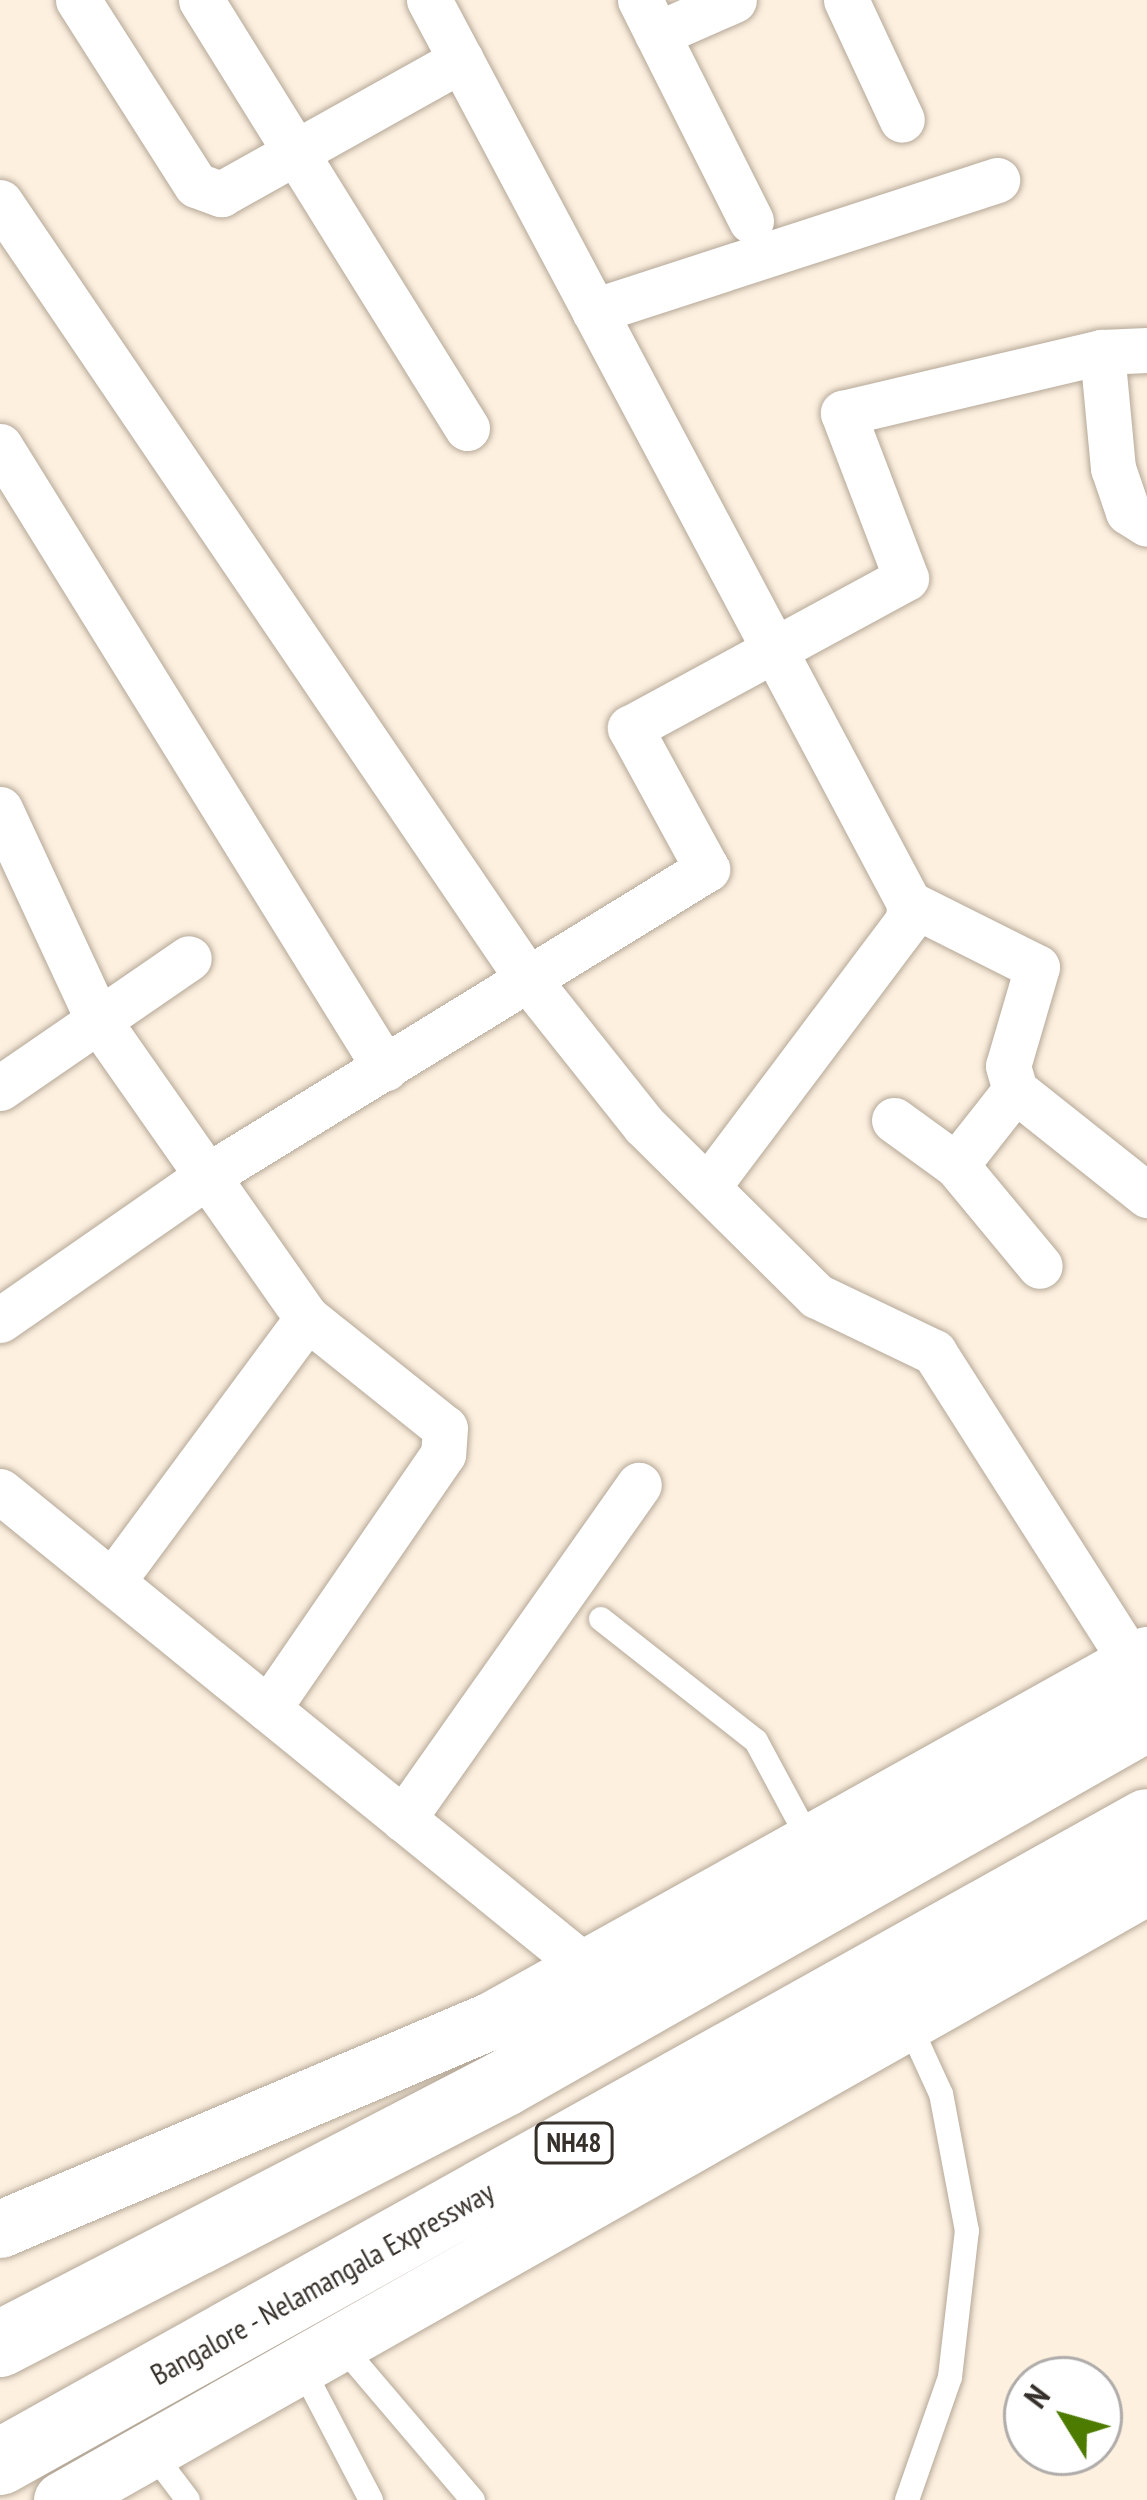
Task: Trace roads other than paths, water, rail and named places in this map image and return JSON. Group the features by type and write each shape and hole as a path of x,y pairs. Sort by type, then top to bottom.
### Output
{"highway":[{"path":"0,2344 503,2084 1142,1679"},
{"name":"Bangalore - Nelamangala Expressway","path":"0,2462 1147,1822"}],"street":[{"path":"78,0 196,185 221,194 460,60"},
{"path":"201,0 467,428"},
{"path":"429,0 909,903 908,920 708,1186"},
{"path":"734,0 648,17 751,221"},
{"path":"846,0 902,120"},
{"path":"594,310 997,179"},
{"path":"0,202 527,978 708,1186 817,1296 934,1352 1142,1679 811,1843 492,2020 0,2229"},
{"path":"0,1320 207,1176 707,869 630,728 772,644 906,578 843,412 1102,352 1147,350"},
{"path":"1102,352 1113,468 1128,512 1147,524"},
{"path":"0,446 385,1068"},
{"path":"0,809 98,1020 307,1318 447,1440 268,1709"},
{"path":"909,903 1037,967 1008,1066 1015,1090 1146,1193"},
{"path":"0,1088 189,958"},
{"path":"956,1165 1015,1090"},
{"path":"894,1120 956,1165 1040,1265"},
{"path":"112,1582 307,1318"},
{"path":"403,1819 639,1485"},
{"path":"0,1491 587,1968"},
{"path":"62,2500 1147,1886"}],"lane":[{"path":"601,1619 756,1741 811,1843"},
{"path":"907,2500 950,2377 967,2231 941,2094 908,2022"},
{"path":"320,2354 371,2500"},
{"path":"320,2354 473,2500"},
{"path":"151,2451 188,2500"}]}
